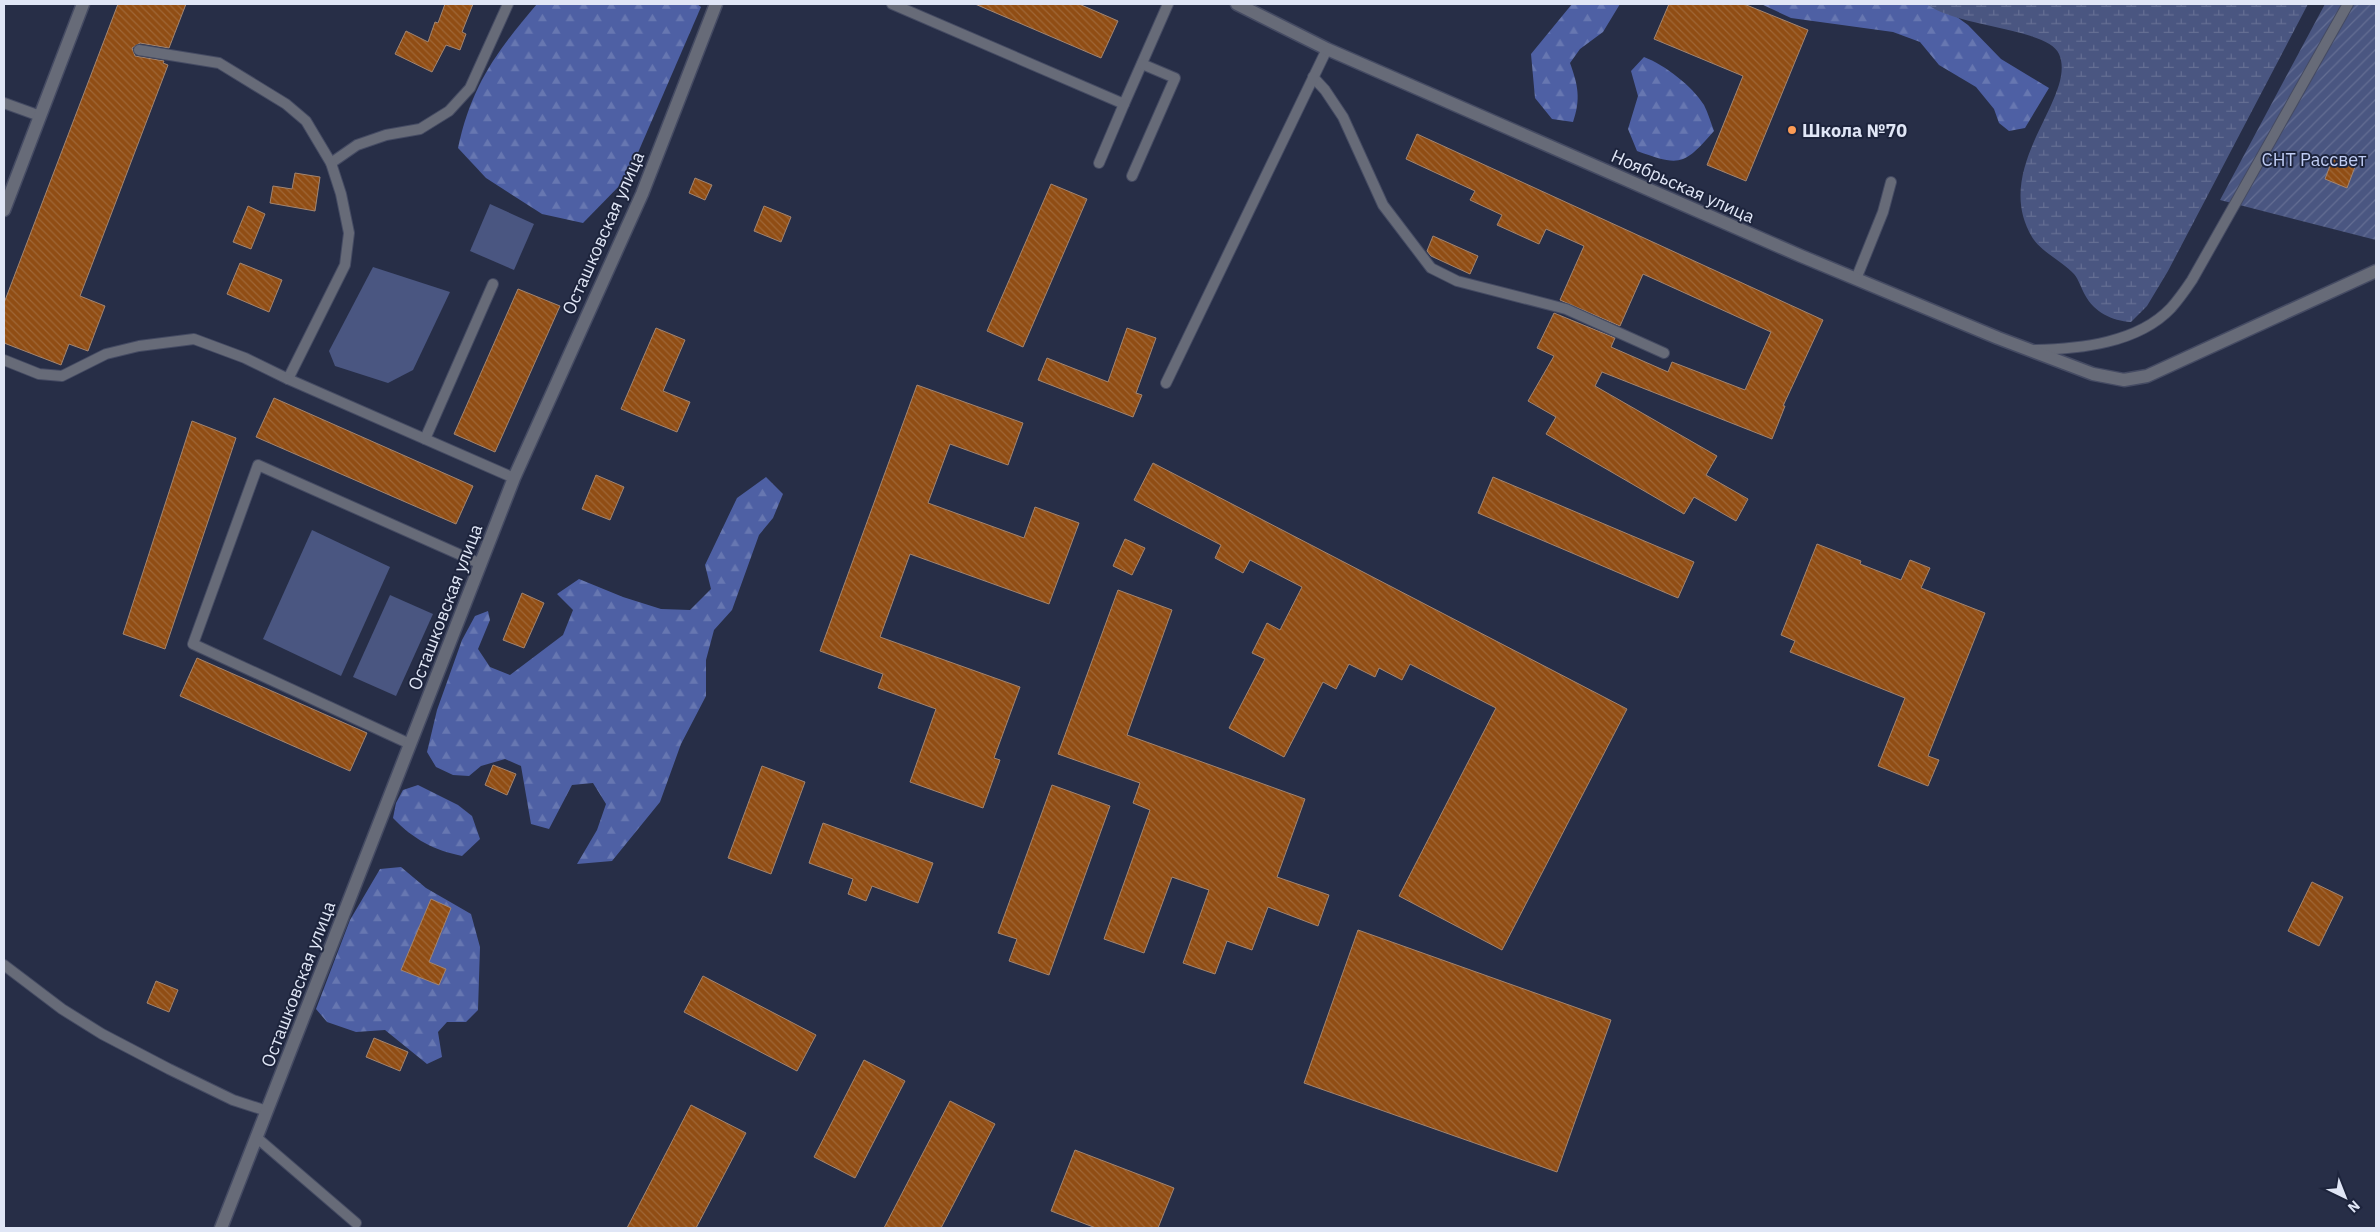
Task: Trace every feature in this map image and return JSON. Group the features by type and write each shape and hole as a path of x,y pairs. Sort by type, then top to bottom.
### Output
{"street":[{"path":"4,210 83,4"},
{"name":"Осташковская улица","path":"222,1228 514,478 642,194 716,4"},
{"name":"Ноябрьская улица","path":"1237,4 1327,49 1856,279 2093,374 2124,380 2147,376 2376,272"}],"lane":[{"path":"331,163 357,146 386,134 420,129 449,110 470,88 508,4"},
{"path":"892,4 1124,104"},
{"path":"1099,163 1168,4"},
{"path":"2032,350 2060,350 2141,331 2171,308 2197,271 2348,4"},
{"path":"1166,383 1327,49"},
{"path":"139,50 219,64 286,104 306,121 331,163 341,194 349,233 345,265 288,379"},
{"path":"1132,176 1175,78 1142,64"},
{"path":"1313,77 1325,90 1343,117 1383,205 1431,268 1457,281 1566,309 1664,353"},
{"path":"4,103 40,116"},
{"path":"1856,279 1883,212 1891,182"},
{"path":"425,439 493,284"},
{"path":"4,360 39,374 62,376 106,354 139,346 194,340 246,358 288,379 514,478"},
{"path":"410,744 193,644 258,465 481,564"},
{"path":"4,966 62,1010 102,1034 225,1096 267,1111"},
{"path":"256,1137 356,1223"}],"green space":[{"path":"537,4 697,4 701,7 627,178 583,223 542,214 486,178 458,148 470,106 487,70"},
{"path":"1572,4 1620,4 1603,32 1580,49 1570,63 1578,92 1573,122 1552,119 1535,98 1531,54"},
{"path":"1761,4 1939,4 1968,25 2001,59 2049,88 2025,128 2009,131 1999,123 1994,109 1976,87 1939,65 1920,42 1893,32 1791,18"},
{"path":"1927,4 2308,4 2168,271 2147,306 2131,322 2110,318 2093,306 2074,274 2046,252 2032,237 2022,211 2021,184 2027,159 2057,91 2062,71 2059,54 2051,45 2038,38 1958,18 1940,12"},
{"name":"СНТ Рассвет","path":"2325,4 2376,4 2376,240 2220,200"},
{"path":"1644,57 1661,65 1693,91 1704,105 1714,131 1696,151 1681,160 1663,159 1637,151 1628,129 1638,96 1631,71"},
{"path":"490,204 534,224 514,270 470,251"},
{"path":"373,267 450,292 413,370 388,383 335,366 329,351"},
{"path":"766,477 783,494 773,518 759,535 732,610 714,630 706,660 706,696 681,744 660,802 612,861 577,864 597,830 606,804 593,783 572,785 549,829 531,824 521,766 505,759 481,766 469,776 453,775 436,767 427,752 437,710 462,640 475,616 488,611 490,620 478,649 490,667 510,675 563,635 573,610 557,594 579,579 623,597 661,609 690,610 711,589 705,565 737,498"},
{"path":"312,530 390,567 341,676 263,639"},
{"path":"390,595 433,614 396,696 353,677"},
{"path":"418,785 458,805 472,816 480,839 462,856 442,851 425,843 393,818 396,803 403,790"},
{"path":"401,867 426,888 471,914 480,947 478,1010 466,1022 447,1022 438,1032 442,1057 427,1064 385,1030 356,1032 327,1022 316,1009 350,920 380,869"}],"building":[{"path":"118,4 186,4 169,48 140,43 132,48 135,56 164,61 163,63 168,65 80,296 105,306 88,351 69,344 61,365 4,343 4,303"},
{"path":"445,4 473,4 462,32 466,34 460,50 446,45 432,72 395,54 406,31 428,42 435,22 438,23"},
{"path":"975,4 1079,4 1118,21 1101,58"},
{"name":"Школа №70","path":"1669,4 1744,4 1808,30 1746,181 1707,165 1743,76 1654,39"},
{"path":"1417,134 1823,320 1783,406 1785,406 1772,439 1602,372 1595,386 1717,456 1706,475 1748,499 1736,521 1694,497 1684,514 1546,434 1556,417 1528,401 1554,356 1537,348 1554,313 1615,338 1611,347 1668,372 1672,362 1745,390 1771,332 1643,274 1620,326 1560,300 1584,246 1546,229 1539,244 1497,225 1502,215 1470,200 1475,191 1406,159"},
{"path":"2334,155 2356,164 2347,188 2325,179"},
{"path":"295,173 320,177 315,211 270,203 273,186 292,189"},
{"path":"695,178 712,185 705,200 689,193"},
{"path":"1051,184 1087,199 1023,347 987,331"},
{"path":"248,206 265,214 251,249 233,242"},
{"path":"764,206 791,217 781,242 754,231"},
{"path":"1433,236 1478,256 1470,274 1431,256 1427,251"},
{"path":"240,263 282,280 269,312 227,294"},
{"path":"518,289 560,306 495,452 454,434"},
{"path":"656,328 685,340 663,391 690,402 677,432 621,409"},
{"path":"1127,328 1156,338 1136,393 1142,395 1133,417 1038,380 1047,358 1108,382"},
{"path":"917,385 1023,423 1008,465 950,444 928,503 1024,538 1035,507 1079,523 1049,604 910,554 880,637 1020,687 994,758 1000,760 983,808 910,782 936,709 878,688 883,674 820,651"},
{"path":"274,398 473,486 456,524 256,437"},
{"path":"192,421 236,438 165,649 123,634"},
{"path":"1153,463 1627,709 1502,950 1399,896 1496,708 1410,664 1402,680 1379,668 1375,677 1349,664 1336,689 1323,682 1284,757 1229,728 1265,659 1252,653 1267,623 1280,630 1302,587 1250,560 1243,573 1215,558 1221,545 1134,500"},
{"path":"596,475 624,487 610,520 582,509"},
{"path":"1493,477 1694,562 1678,598 1478,513"},
{"path":"1125,539 1145,548 1132,575 1113,566"},
{"path":"1817,544 1861,561 1860,564 1901,580 1910,560 1930,568 1921,588 1985,613 1928,756 1939,760 1928,786 1878,766 1905,698 1790,652 1795,641 1781,635"},
{"path":"1118,590 1172,610 1127,735 1305,799 1277,877 1329,895 1318,926 1268,907 1252,950 1227,941 1215,974 1183,963 1209,890 1172,877 1144,953 1104,939 1150,810 1133,803 1140,783 1058,754"},
{"path":"522,593 544,603 524,648 503,640"},
{"path":"197,658 367,733 350,771 180,696"},
{"path":"493,765 516,774 507,795 485,785"},
{"path":"762,766 805,782 771,874 728,858"},
{"path":"1052,785 1110,806 1049,975 1009,961 1017,939 998,933"},
{"path":"823,823 933,863 918,903 872,886 866,901 848,894 853,879 809,863"},
{"path":"2312,882 2343,897 2319,946 2288,931"},
{"path":"431,899 451,908 429,962 446,969 439,985 401,970"},
{"path":"1358,930 1611,1020 1557,1172 1304,1083"},
{"path":"703,976 816,1035 797,1071 684,1012"},
{"path":"156,981 178,990 169,1012 147,1003"},
{"path":"374,1038 408,1052 400,1071 366,1057"},
{"path":"864,1060 905,1081 855,1178 814,1157"},
{"path":"950,1101 995,1124 941,1228 884,1228"},
{"path":"691,1105 746,1133 696,1228 627,1228"},
{"path":"1075,1150 1174,1188 1158,1228 1096,1228 1051,1211"}],"place":[{"name":"Школа №70","path":"1792,130"}]}
